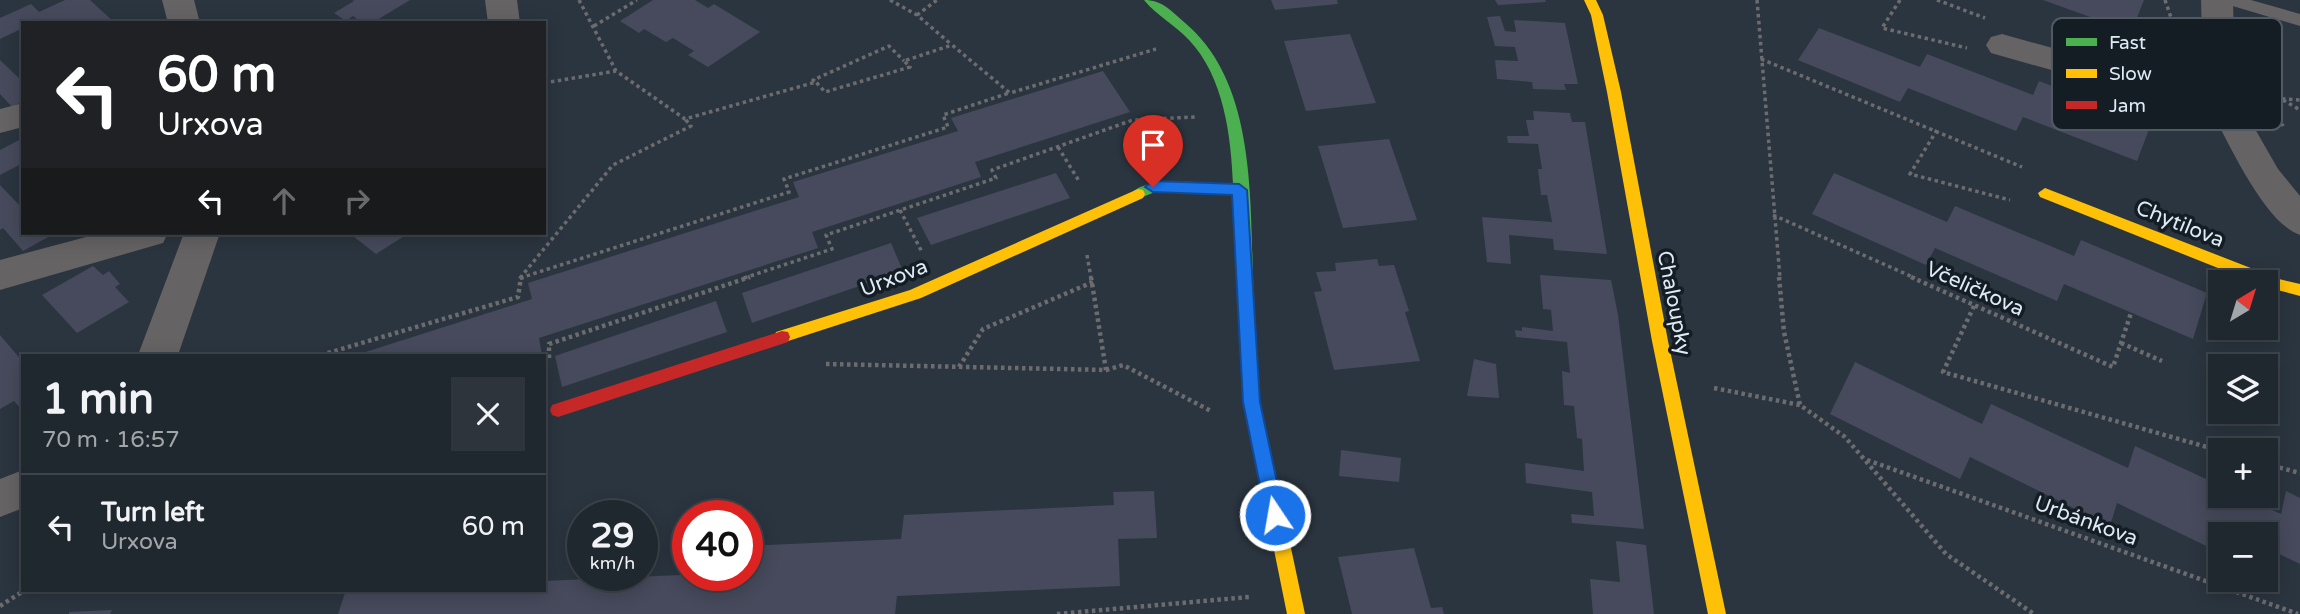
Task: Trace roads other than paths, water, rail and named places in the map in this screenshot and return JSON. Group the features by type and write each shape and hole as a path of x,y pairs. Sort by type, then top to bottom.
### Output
{"street":[{"path":"178,0 183,21"},
{"path":"501,0 504,21"},
{"path":"1150,0 1195,36 1219,78 1234,116 1242,160 1239,190 1252,402 1296,614"},
{"name":"Chaloupky","path":"1590,0 1597,15 1611,81 1668,381 1717,614"},
{"path":"2217,0 2217,18"},
{"path":"2002,45 2052,59"},
{"path":"0,121 21,116"},
{"path":"2238,130 2265,178 2300,221"},
{"name":"Urxova","path":"558,410 915,295 1153,187 1239,190"},
{"name":"Chytilova","path":"2045,193 2277,285 2300,290"},
{"path":"0,275 143,235"},
{"path":"158,354 201,235"},
{"path":"0,498 21,490"}],"lane":[{"path":"2232,0 2300,20"}]}
